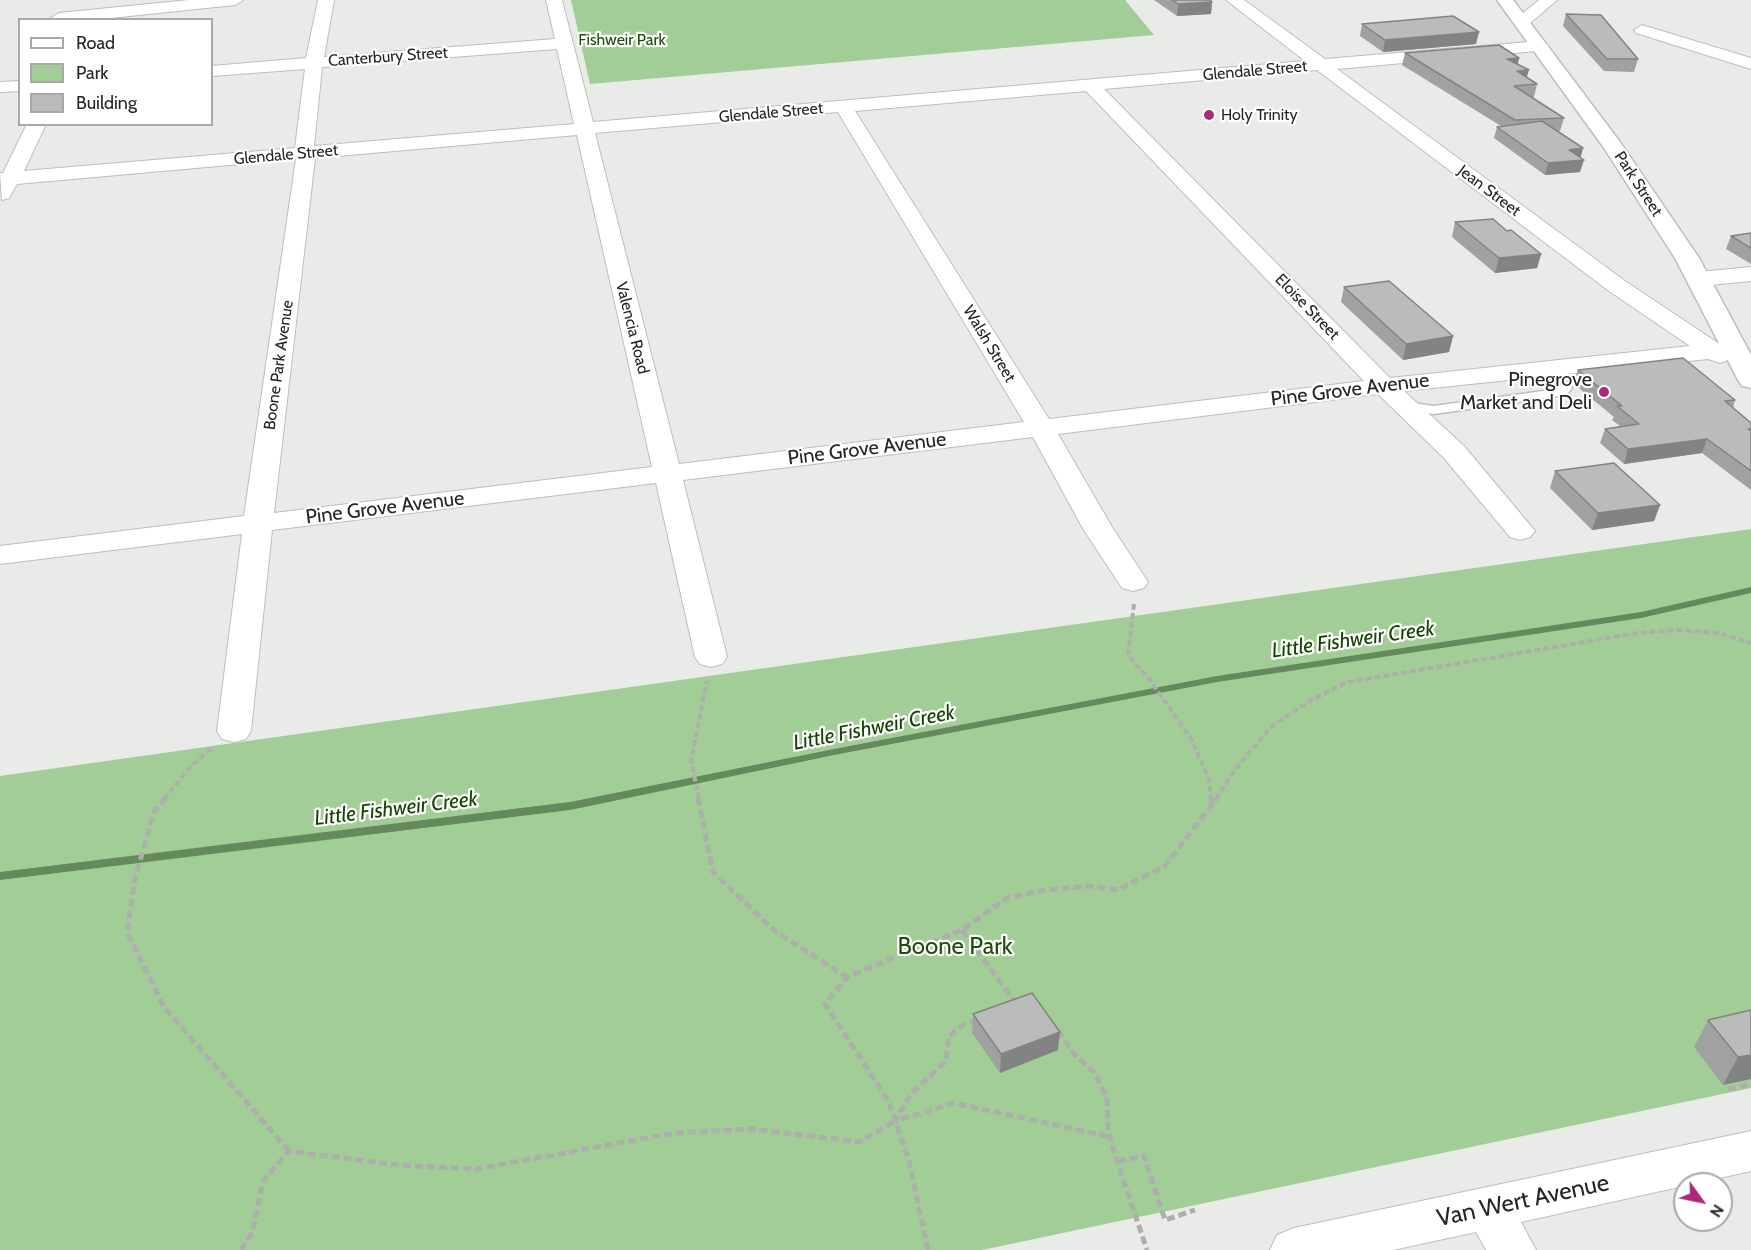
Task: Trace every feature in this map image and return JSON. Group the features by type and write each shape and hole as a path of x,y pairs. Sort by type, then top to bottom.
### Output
{"street":[{"path":"68,18 235,0"},
{"name":"Boone Park Avenue","path":"234,731 258,523 306,161 304,153 314,63 326,0"},
{"name":"Valencia Road","path":"554,0 711,657"},
{"name":"Jean Street","path":"1234,0 1617,286 1724,350"},
{"name":"Park Street","path":"1505,0 1613,146 1699,279 1724,350 1749,377"},
{"path":"1522,21 1549,0"},
{"path":"47,6 58,18"},
{"path":"1642,30 1744,62 1751,74"},
{"name":"Canterbury Street","path":"213,71 564,43"},
{"name":"Glendale Street","path":"5,179 1541,46"},
{"path":"0,87 18,86"},
{"name":"Eloise Street","path":"1090,86 1384,386 1454,452 1520,531"},
{"name":"Walsh Street","path":"844,107 1041,428 1097,527 1133,582"},
{"path":"0,198 5,179 36,126"},
{"path":"1699,279 1751,274"},
{"name":"Pine Grove Avenue","path":"0,555 1384,386 1545,367 1724,350"},
{"name":"Van Wert Avenue","path":"1294,1250 1751,1151"},
{"path":"1488,1209 1512,1250"}],"lane":[{"path":"1406,406 1434,410 1562,392 1566,388 1545,367"}],"path":[{"path":"1133,582 1135,610 1128,655 1149,678 1192,740 1209,780 1212,806"},
{"path":"928,1250 909,1161 888,1100 825,1004 847,977 962,930 1007,898 1044,890 1089,886 1118,890 1165,866 1212,806 1234,771 1271,727 1308,702 1348,682 1637,633 1680,630 1718,633 1751,643"},
{"path":"711,657 691,760 700,795 713,872 776,932 847,977"},
{"path":"234,731 193,764 154,812 135,878 127,932 164,1006 289,1151 397,1165 476,1169 675,1133 752,1129 860,1142 895,1121 954,1103 1005,1115 1056,1123 1111,1137"},
{"path":"962,930 1019,1007 1008,1010"},
{"path":"895,1121 911,1094 946,1060 949,1036 966,1023 988,1016"},
{"path":"1056,1028 1075,1055 1094,1072 1107,1097 1111,1137 1147,1250"},
{"path":"1728,1089 1751,1084"},
{"path":"242,1250 252,1233 263,1181 289,1151"},
{"path":"1118,1161 1144,1156 1165,1220 1195,1210"}],"green space":[{"name":"Fishweir Park","path":"571,0 1125,0 1154,35 590,84"},
{"name":"Boone Park","path":"1751,529 1751,1088 982,1250 0,1250 0,776"}],"building":[{"path":"1172,0 1210,0 1212,2 1178,4"},
{"path":"1566,14 1601,15 1638,59 1607,59"},
{"path":"1453,16 1479,32 1385,40 1362,24"},
{"path":"1499,45 1519,58 1507,59 1529,70 1517,71 1537,84 1514,86 1564,118 1515,120 1405,53"},
{"path":"1542,121 1583,148 1569,150 1584,160 1548,163 1497,127"},
{"path":"1493,219 1541,254 1499,258 1455,222"},
{"path":"1751,233 1751,248 1731,236"},
{"path":"1389,281 1453,336 1406,344 1344,287"},
{"path":"1683,358 1735,400 1725,401 1751,423 1751,429 1748,429 1751,431 1751,471 1707,439 1628,449 1605,429 1639,424 1617,406 1622,406 1578,370"},
{"path":"1614,463 1660,505 1598,513 1555,471"},
{"path":"1032,993 1060,1032 1001,1054 973,1014"},
{"path":"1751,1010 1751,1055 1738,1057 1708,1020"}],"waterway":[{"name":"Little Fishweir Creek","path":"0,876 570,806 834,752 1217,679 1641,615 1751,590"}],"place":[{"name":"Holy Trinity","path":"1209,115"},
{"name":"Pinegrove Market and Deli","path":"1604,392"}]}
